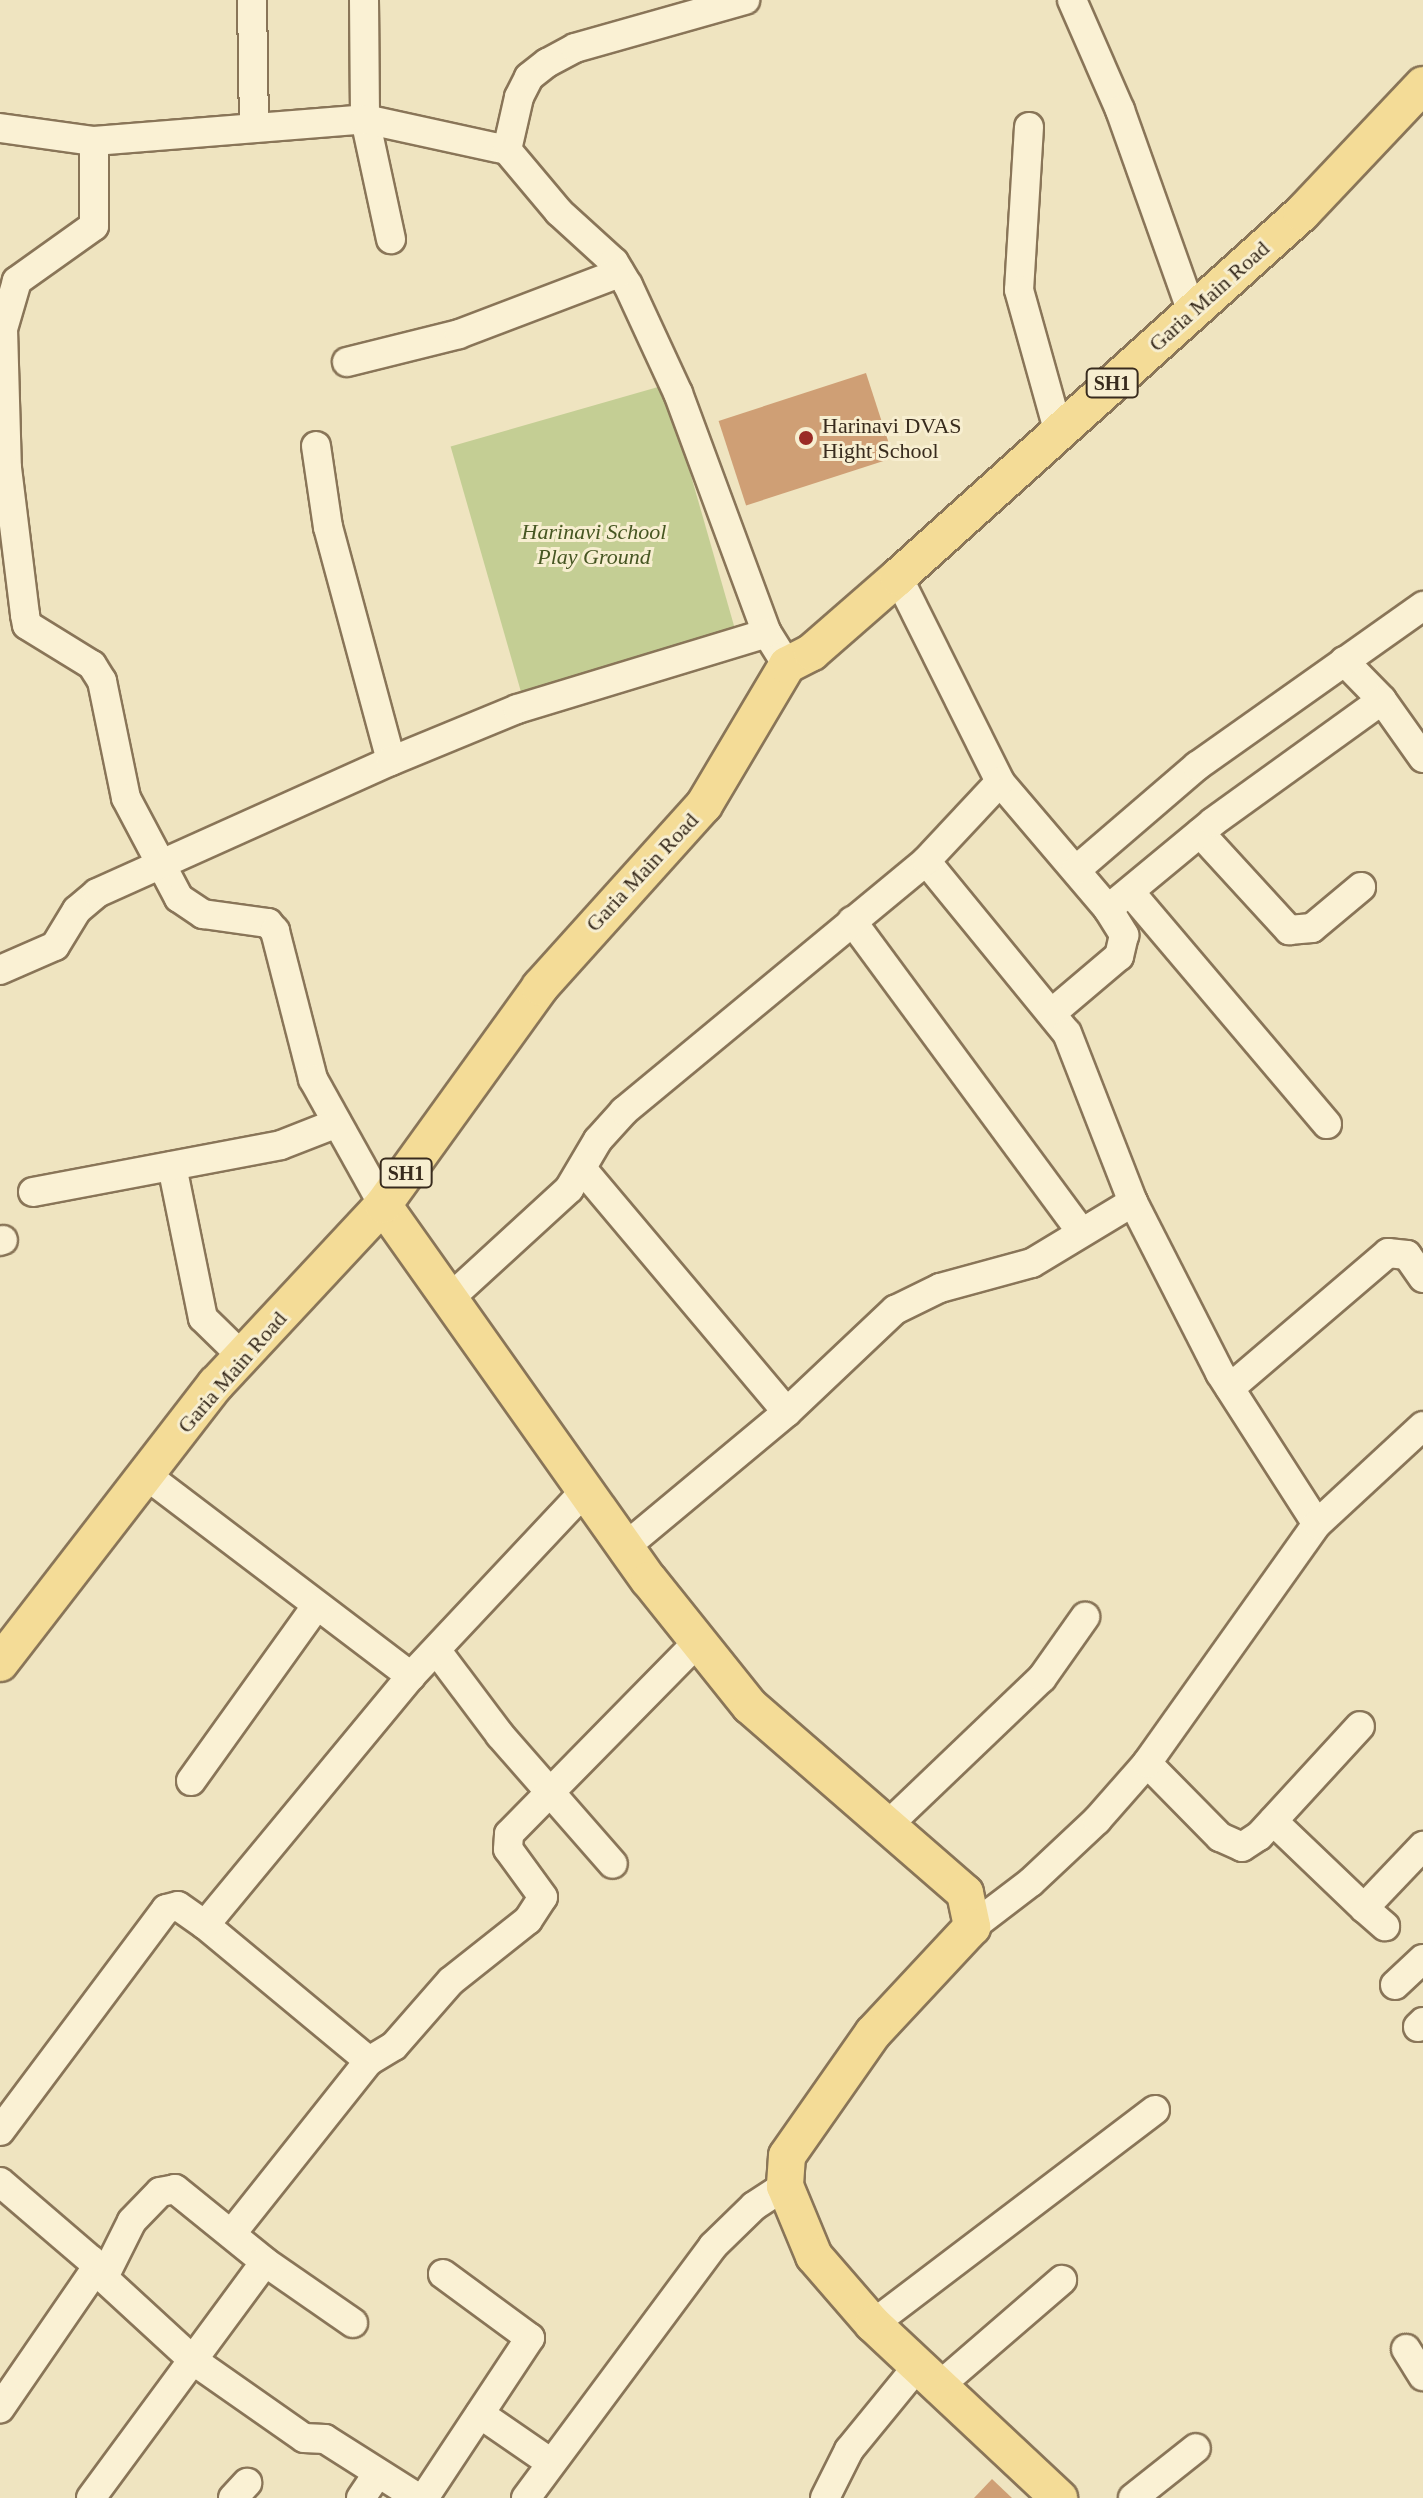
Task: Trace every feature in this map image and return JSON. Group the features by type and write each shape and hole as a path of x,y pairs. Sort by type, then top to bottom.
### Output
{"main road":[{"name":"Garia Main Road","path":"0,1663 242,1356 383,1205 540,987 704,805 787,665 812,652 898,577 1302,213 1423,85"},
{"path":"383,1205 625,1547 750,1706 965,1893 972,1927 873,2033 787,2156 785,2186 814,2256 873,2324 1059,2498"}],"street":[{"path":"252,0 254,128"},
{"path":"364,0 365,119 391,239"},
{"path":"507,150 519,97 529,77 547,63 575,48 745,0"},
{"path":"1072,0 1120,110 1192,312"},
{"path":"0,128 94,141 365,119 507,150 620,273 678,393 767,633 787,665"},
{"path":"1029,127 1019,290 1059,433"},
{"path":"94,141 94,226 17,281 3,329 7,468 27,625 76,652 102,681 120,780 137,826 189,909 268,923 275,931 303,1053 337,1123 383,1205"},
{"path":"347,362 459,334 620,273"},
{"path":"316,446 328,527 391,761"},
{"path":"898,577 1000,782 1076,870 1120,901 1327,1124"},
{"path":"1076,870 1197,766 1423,606"},
{"path":"0,970 55,946 86,900 163,868 391,761 517,709 767,633"},
{"path":"1344,661 1382,700 1423,758"},
{"path":"1120,901 1200,833 1382,700"},
{"path":"449,1299 584,1171 598,1140 624,1111 926,861 1000,782"},
{"path":"1200,833 1289,930 1312,928 1361,887"},
{"path":"926,861 1053,1012 1078,1053 1133,1202 1230,1388 1317,1524"},
{"path":"1053,1012 1119,956 1124,935 1120,901"},
{"path":"852,921 1081,1232"},
{"path":"33,1192 281,1145 337,1123"},
{"path":"172,1166 203,1318 242,1356"},
{"path":"584,1171 787,1412"},
{"path":"625,1547 787,1412 895,1310 940,1288 1032,1263 1133,1202"},
{"path":"1230,1388 1388,1253 1407,1255 1423,1278"},
{"path":"972,1927 1063,1853 1147,1763 1317,1524 1419,1437"},
{"path":"146,1475 411,1676"},
{"path":"205,1925 411,1676 585,1491"},
{"path":"191,1781 317,1605"},
{"path":"887,1826 1042,1678 1085,1617"},
{"path":"232,2233 369,2061 394,2046 451,1981 536,1908 543,1897 508,1849 509,1834 698,1642"},
{"path":"437,1651 548,1792 613,1864"},
{"path":"1147,1763 1235,1846 1249,1845 1360,1726"},
{"path":"1273,1821 1374,1917 1423,1846"},
{"path":"0,2131 166,1909 178,1906 369,2061"},
{"path":"1395,1985 1423,1959"},
{"path":"873,2324 1155,2110"},
{"path":"0,2182 91,2260 194,2361 304,2438 325,2439 421,2498 530,2338 443,2274"},
{"path":"526,2498 713,2246 754,2206 785,2186"},
{"path":"0,2408 100,2272 132,2221 168,2189 183,2192 265,2262 353,2323"},
{"path":"95,2496 265,2262"},
{"path":"825,2498 849,2450 928,2377 1062,2280"},
{"path":"1406,2349 1423,2376"},
{"path":"480,2414 551,2463"},
{"path":"1133,2498 1196,2448"},
{"path":"361,2498 378,2473"}],"green space":[{"name":"Harinavi School Play Ground","path":"665,385 736,634 522,695 451,446"}],"building":[{"name":"Harinavi DVAS Hight School","path":"866,373 894,458 746,506 719,421"},
{"path":"992,2479 1012,2498 974,2498"}],"place":[{"name":"Harinavi DVAS Hight School","path":"806,438"}]}
